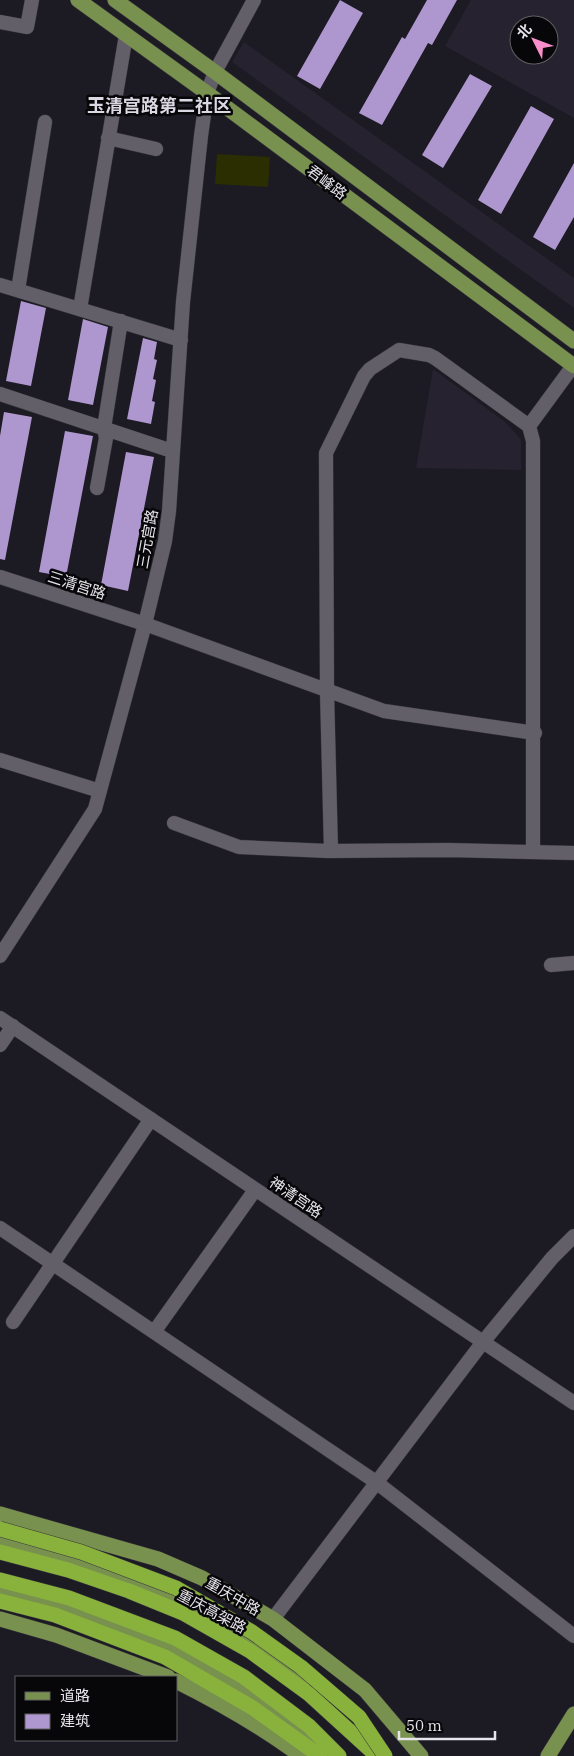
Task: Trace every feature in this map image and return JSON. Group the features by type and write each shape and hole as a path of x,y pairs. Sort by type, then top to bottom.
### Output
{"highway":[{"path":"0,1529 81,1552 176,1588 252,1632 301,1667 359,1717 385,1756"},
{"name":"重庆高架路","path":"0,1552 68,1570 183,1613 250,1651 308,1694 377,1756"},
{"path":"0,1580 69,1598 175,1638 244,1676 309,1726 339,1756"},
{"path":"0,1601 55,1615 165,1657 252,1708 320,1756"}],"main road":[{"name":"君峰路","path":"78,0 207,93 574,366"},
{"name":"君峰路","path":"116,0 574,341"},
{"name":"重庆中路","path":"0,1514 158,1560 202,1578 273,1619 365,1690 421,1756"},
{"name":"重庆中路","path":"0,1543 74,1563 182,1604 252,1642 297,1676 385,1756"},
{"path":"0,1590 67,1607 169,1646 249,1693 323,1748 330,1756"},
{"path":"0,1619 56,1635 165,1676"},
{"path":"178,1682 223,1705 274,1736 302,1756"},
{"path":"548,1756 574,1714"}],"street":[{"path":"0,22 27,27 32,0"},
{"name":"三元宫路","path":"0,956 96,809 165,541 169,511 184,292 207,93 215,72 254,0"},
{"path":"80,309 126,35"},
{"path":"18,290 45,122"},
{"path":"108,138 156,149"},
{"path":"0,284 181,340"},
{"path":"97,488 106,438 104,428 120,321"},
{"path":"331,851 327,691 326,452 364,376 370,369 399,350 429,355 529,426 533,442 533,851"},
{"path":"529,426 574,366"},
{"path":"0,394 172,451"},
{"name":"三清宫路","path":"0,577 145,624 384,712 534,733"},
{"path":"0,760 100,791"},
{"path":"174,823 239,847 331,851 448,850 574,853"},
{"path":"552,966 574,963"},
{"name":"神清宫路","path":"0,1018 574,1404"},
{"path":"0,1045 13,1026"},
{"path":"13,1322 150,1119"},
{"path":"154,1332 256,1190"},
{"path":"0,1228 376,1482 574,1636"},
{"path":"273,1619 483,1342 552,1258 574,1236"}],"shaded area":[{"path":"471,0 574,0 574,118 445,46"},
{"path":"244,42 574,278 574,308 232,62"},
{"path":"433,369 504,421 521,439 521,470 416,468"}],"green space":[{"path":"217,154 270,157 268,187 215,184"}],"building":[{"path":"340,0 363,13 320,89 297,76"},
{"path":"427,0 457,0 432,45 428,43 382,125 359,113 402,37 405,39"},
{"path":"470,74 492,86 443,168 422,155"},
{"path":"531,106 554,119 501,214 478,200"},
{"path":"574,163 574,217 555,250 533,237"},
{"path":"21,301 46,308 31,386 6,381"},
{"path":"83,319 108,327 93,405 68,400"},
{"path":"143,338 157,342 154,359 157,360 153,379 156,380 152,401 155,402 151,424 127,419"},
{"path":"4,412 32,417 5,560 0,559 0,436"},
{"path":"65,431 93,436 66,577 39,572"},
{"path":"126,452 154,457 128,591 101,585"}],"district":[{"name":"玉清宫路第二社区","path":"159,105"}]}
